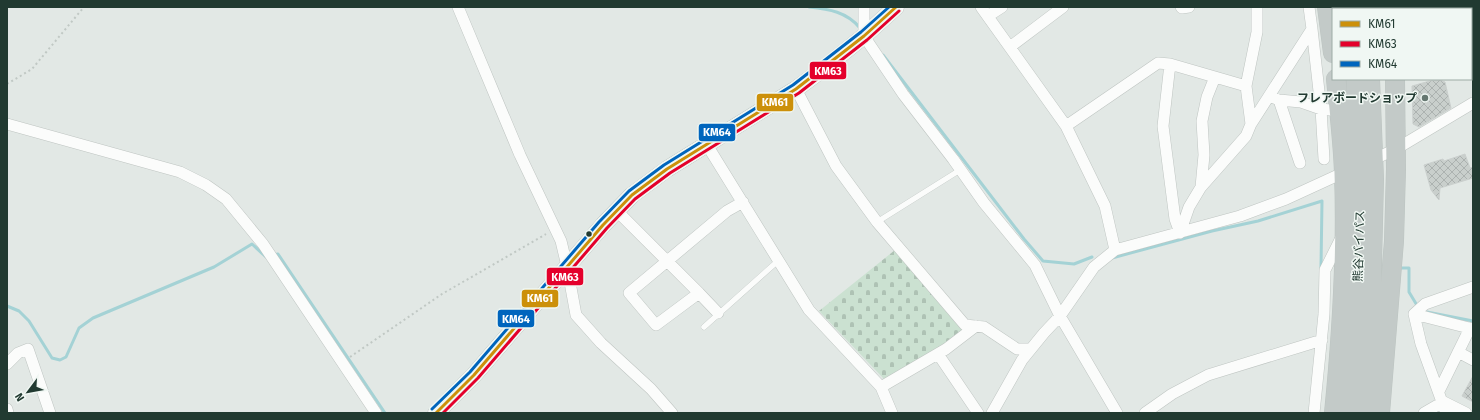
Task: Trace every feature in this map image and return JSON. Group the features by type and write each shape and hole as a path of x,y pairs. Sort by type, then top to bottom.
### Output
{"highway":[{"path":"1312,7 1332,51"},
{"path":"1334,413 1342,337 1344,231 1359,166 1330,110 1336,80"},
{"name":"熊谷バイパス","path":"1350,413 1356,317 1360,182 1356,80"},
{"name":"熊谷バイパス","path":"1359,166 1370,80"},
{"path":"1380,413 1394,241 1396,148 1395,80"},
{"name":"熊谷バイパス","path":"1359,166 1374,179 1371,307 1364,413"}],"main road":[{"path":"436,413 488,359 616,210 648,182 796,89 864,36 896,7"}],"street":[{"path":"458,7 520,155 561,241 576,315 601,343 651,390 672,413"},
{"path":"864,7 864,36 903,94 984,203 1035,265 1060,316 1117,413"},
{"path":"981,7 1066,126 1105,206 1115,250"},
{"path":"988,16 1002,7"},
{"path":"1010,47 1063,7"},
{"path":"1181,7 1188,7"},
{"path":"1251,124 1246,86 1257,32 1257,7"},
{"path":"1312,7 1312,29 1330,110 1324,158"},
{"path":"1180,233 1189,207 1201,187 1246,136 1251,124 1274,98 1312,29"},
{"path":"1066,126 1158,64 1170,64 1246,86"},
{"path":"1170,64 1163,126 1176,219 1180,233"},
{"path":"1201,187 1204,155 1202,121 1207,97 1215,77"},
{"path":"796,89 836,166 877,222 965,325 984,326 1017,348 1031,349"},
{"path":"1274,98 1300,102 1330,110"},
{"path":"1274,98 1300,163"},
{"path":"992,413 1022,360 1060,316 1094,267 1115,250 1240,216 1286,199 1396,148 1473,103"},
{"path":"7,124 180,172 206,185 226,199 276,262 376,413"},
{"path":"707,145 809,310 880,387 892,413"},
{"path":"699,292 656,325 629,293 727,211 743,202"},
{"path":"616,210 699,292 718,314"},
{"path":"1314,413 1324,314 1325,270 1344,231"},
{"path":"1414,313 1425,304 1473,286"},
{"path":"1414,313 1471,328 1458,352 1442,402 1424,413"},
{"path":"1414,313 1421,344 1442,402 1466,413"},
{"path":"880,387 938,354 976,326"},
{"path":"1145,413 1172,394 1208,375 1322,340"},
{"path":"7,364 18,352 28,349 50,413"},
{"path":"1458,352 1473,360"},
{"path":"938,354 978,413"},
{"path":"7,409 8,413"}],"lane":[{"path":"877,222 960,170"},
{"path":"704,327 779,260"}],"path":[{"path":"7,84 32,69 84,7"},
{"path":"343,362 442,294 555,229"}],"green space":[{"path":"895,250 965,330 939,349 885,380 819,311"}],"building":[{"path":"1433,80 1445,82 1451,108 1419,127 1413,124 1412,86"},
{"path":"1465,154 1470,168 1473,167 1473,178 1440,188 1439,200 1431,190 1424,165 1443,159 1444,161"},
{"path":"1473,376 1473,402 1462,396"}],"waterway":[{"path":"809,7 837,12 849,18 860,28"},
{"path":"883,55 1024,239 1043,261 1074,264 1092,257"},
{"path":"1112,258 1212,231 1258,221 1322,201 1321,267"},
{"path":"7,306 19,311 29,321 52,358 60,360 66,357 79,328 93,318 214,267 252,244 266,257"},
{"path":"274,255 278,254 385,413"},
{"path":"1398,268 1409,268 1409,292 1418,307"},
{"path":"1427,312 1473,321"}],"transit line":[{"name":"KM64","path":"432,409 470,372 599,222 629,191 664,165 793,85 861,32 889,7"},
{"name":"KM61","path":"436,413 474,375 603,225 632,195 667,169 796,89 864,36 896,7"},
{"name":"KM63","path":"443,413 478,378 607,228 635,199 670,173 799,93 867,40 899,11"}],"place":[{"name":"フレアボードショップ","path":"1425,98"}]}
